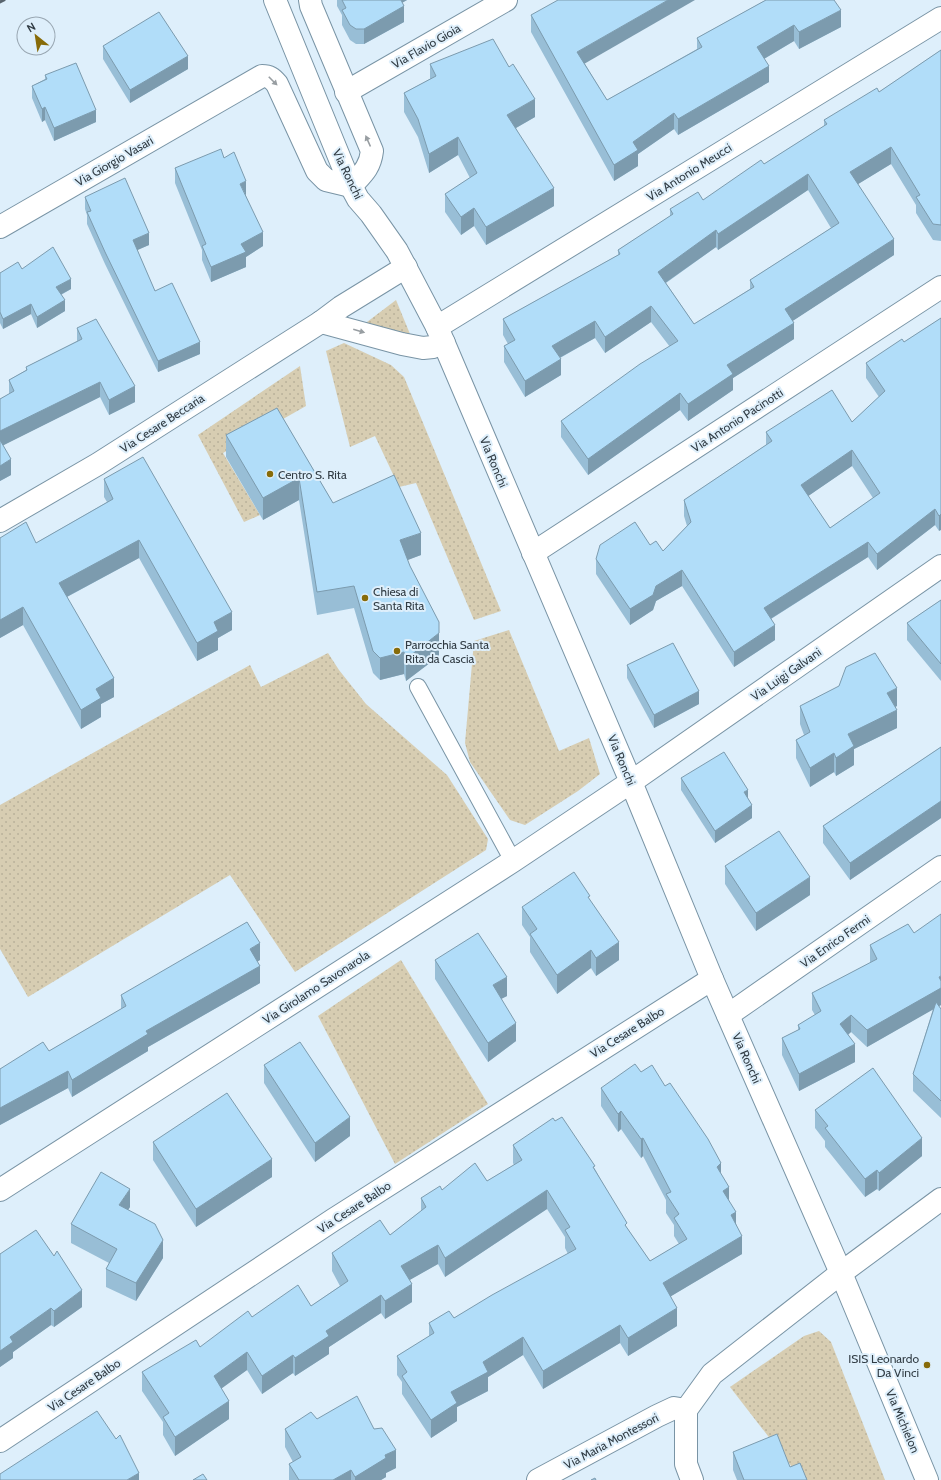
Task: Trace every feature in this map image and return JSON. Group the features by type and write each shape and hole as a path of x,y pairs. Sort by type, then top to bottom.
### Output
{"street":[{"name":"Via Ronchi","path":"274,0 351,186 358,199 371,214 406,267 440,335 631,782 712,979 841,1273"},
{"path":"310,0 346,92 372,151 367,170 351,186"},
{"name":"Via Flavio Gioia","path":"346,92 506,0"},
{"name":"Via Antonio Meucci","path":"440,335 941,18"},
{"name":"Via Giorgio Vasari","path":"0,227 262,76 267,76 273,79 277,84 317,171 326,180 351,186"},
{"name":"Via Cesare Beccaria","path":"0,521 98,464 321,322 341,307 406,267"},
{"name":"Via Antonio Pacinotti","path":"533,554 941,287"},
{"path":"321,322 402,344 423,348 433,347 440,335"},
{"name":"Via Luigi Galvani","path":"631,782 941,566"},
{"name":"Via Girolamo Savonarola","path":"0,1190 513,861 631,782"},
{"name":"Via Enrico Fermi","path":"728,1015 941,867"},
{"name":"Via Cesare Balbo","path":"0,1441 340,1215 712,979"},
{"path":"692,1480 686,1464 686,1410 712,1374 841,1273 941,1199"},
{"name":"Via Michielon","path":"841,1273 927,1480"},
{"name":"Via Maria Montessori","path":"538,1480 657,1416 674,1408 686,1410"}],"lane":[{"path":"418,687 513,861"}],"shaded area":[{"path":"396,300 410,334 363,325"},
{"path":"344,343 391,365 404,377 501,611 474,620 416,483 399,487 375,436 350,447 326,351"},
{"path":"300,366 306,406 223,453 260,515 244,522 198,435"},
{"path":"509,630 559,751 589,738 600,774 578,791 525,825 510,820 470,762 465,743 474,641"},
{"path":"328,653 339,670 366,704 447,775 488,839 486,850 295,972 230,875 28,997 0,949 0,805 250,665 261,687"},
{"path":"401,960 488,1104 395,1164 318,1016"},
{"path":"819,1331 831,1342 885,1480 802,1480 730,1387 804,1336"}],"building":[{"path":"342,0 401,0 404,6 364,29 356,29 350,25 342,10 346,8"},
{"path":"558,0 668,0 577,52 607,100 702,47 697,38 766,0 834,0 841,10 799,32 794,25 757,47 769,66 678,119 674,113 633,142 638,150 614,165 531,15"},
{"path":"159,12 188,56 130,90 103,46"},
{"path":"493,39 509,67 513,64 535,99 507,115 554,188 486,227 474,208 461,217 445,194 477,173 458,137 429,154 418,119 404,93 436,76 430,64"},
{"path":"941,50 941,225 933,224 916,197 920,195 891,147 850,172 894,239 785,309 794,323 727,365 733,374 688,404 680,393 588,459 561,421 640,364 678,341 651,306 605,337 595,321 552,346 561,359 525,381 504,346 515,340 503,319 620,254 618,250 673,214 670,209 698,192 703,200 761,160 764,164 827,124 824,120 877,88 879,92","holes":["808,174 839,223 750,280 754,287 694,324 658,272 716,230 718,234"]},
{"path":"76,63 96,110 54,128 45,107 42,109 32,86 47,79 45,75"},
{"path":"221,149 224,158 234,152 246,181 240,184 263,232 241,244 246,252 211,267 202,246 206,244 175,168"},
{"path":"125,178 149,233 133,240 155,291 172,283 200,342 158,361 87,212 91,211 85,197"},
{"path":"53,247 71,279 56,287 65,300 37,317 31,304 3,319 0,312 0,273 18,262 22,269"},
{"path":"941,318 941,514 939,516 935,509 877,554 868,542 764,608 775,625 734,652 682,570 656,586 653,595 630,609 596,559 600,545 635,522 650,545 656,541 663,551 691,522 684,500 772,441 766,432 832,390 852,422 885,391 866,363 902,339 904,342","holes":["852,450 880,493 830,528 801,485"]},
{"path":"96,319 135,386 109,400 100,382 0,431 0,399 14,391 9,380 27,370 26,367 82,339 77,328"},
{"path":"277,408 333,503 394,475 421,533 400,540 410,566 439,622 439,633 406,659 404,652 380,658 373,651 354,586 317,592 299,478 263,498 226,435"},
{"path":"0,440 11,459 0,466"},
{"path":"143,457 232,612 214,622 218,631 197,643 139,540 59,583 114,678 96,689 101,698 81,710 23,607 0,620 0,538 26,522 36,543 113,499 104,479"},
{"path":"941,600 941,664 907,623"},
{"path":"673,643 699,691 654,715 627,665"},
{"path":"875,653 897,688 887,693 897,710 848,734 854,746 836,758 834,753 810,768 796,740 810,732 800,706 839,686 846,667"},
{"path":"941,747 941,801 850,863 823,826"},
{"path":"724,752 748,790 744,792 752,805 715,831 681,778"},
{"path":"779,831 810,877 756,913 725,866"},
{"path":"574,872 590,896 588,897 619,942 596,958 591,950 557,975 530,934 537,929 522,907"},
{"path":"941,914 941,976 939,977 941,981 941,988 867,1030 851,1015 840,1024 855,1044 799,1074 782,1038 800,1029 798,1025 821,1011 812,993 877,959 870,945 908,924 914,933"},
{"path":"247,922 260,943 250,949 260,966 146,1031 148,1034 72,1080 68,1071 0,1108 0,1069 43,1042 49,1051 126,1006 121,995"},
{"path":"478,933 507,977 493,985 516,1023 488,1043 435,960"},
{"path":"936,1002 941,1009 941,1101 913,1074"},
{"path":"300,1042 350,1117 315,1143 264,1065"},
{"path":"635,1064 641,1072 652,1065 665,1086 670,1083 708,1139 721,1163 717,1167 729,1187 723,1191 736,1212 731,1215 742,1236 663,1283 677,1308 628,1338 620,1325 543,1371 523,1337 483,1362 488,1372 451,1392 457,1403 431,1420 402,1376 407,1372 397,1356 434,1333 429,1323 449,1311 454,1318 492,1295 576,1249 565,1230 570,1227 547,1190 445,1258 438,1245 401,1266 412,1284 385,1301 381,1295 326,1331 329,1336 295,1358 293,1355 262,1376 247,1352 214,1376 229,1401 175,1437 163,1417 169,1413 142,1372 196,1340 200,1347 248,1311 252,1317 298,1285 311,1306 348,1281 332,1253 380,1220 390,1235 426,1207 421,1198 440,1186 442,1190 475,1163 487,1181 522,1160 513,1145 553,1118 555,1121 562,1117 595,1166 593,1167 627,1223 625,1225 650,1261 687,1239 674,1218 679,1214 666,1194 671,1192 643,1138 641,1139 621,1111 618,1114 601,1088"},
{"path":"873,1068 922,1138 879,1173 877,1170 865,1179 825,1128 828,1126 815,1110"},
{"path":"227,1093 272,1159 196,1209 153,1142"},
{"path":"101,1172 130,1189 119,1205 155,1224 163,1240 136,1283 106,1269 117,1249 71,1224"},
{"path":"36,1230 54,1256 57,1251 82,1290 54,1311 51,1308 10,1337 13,1342 0,1351 0,1254"},
{"path":"357,1396 374,1429 382,1428 396,1450 385,1455 386,1458 355,1477 351,1470 333,1480 299,1480 289,1464 301,1457 285,1429 311,1412 317,1419"},
{"path":"97,1411 116,1439 120,1435 139,1473 127,1480 0,1480 0,1474"},
{"path":"777,1434 790,1467 800,1463 807,1480 744,1480 733,1452"},
{"path":"203,1474 207,1480 193,1480"}],"railway":[{"path":"0,2 4,0"}],"place":[{"name":"Centro S. Rita","path":"270,474"},
{"name":"Chiesa di Santa Rita","path":"365,598"},
{"name":"Parrocchia Santa Rita da Cascia","path":"397,651"},
{"name":"ISIS Leonardo Da Vinci","path":"927,1365"}]}
